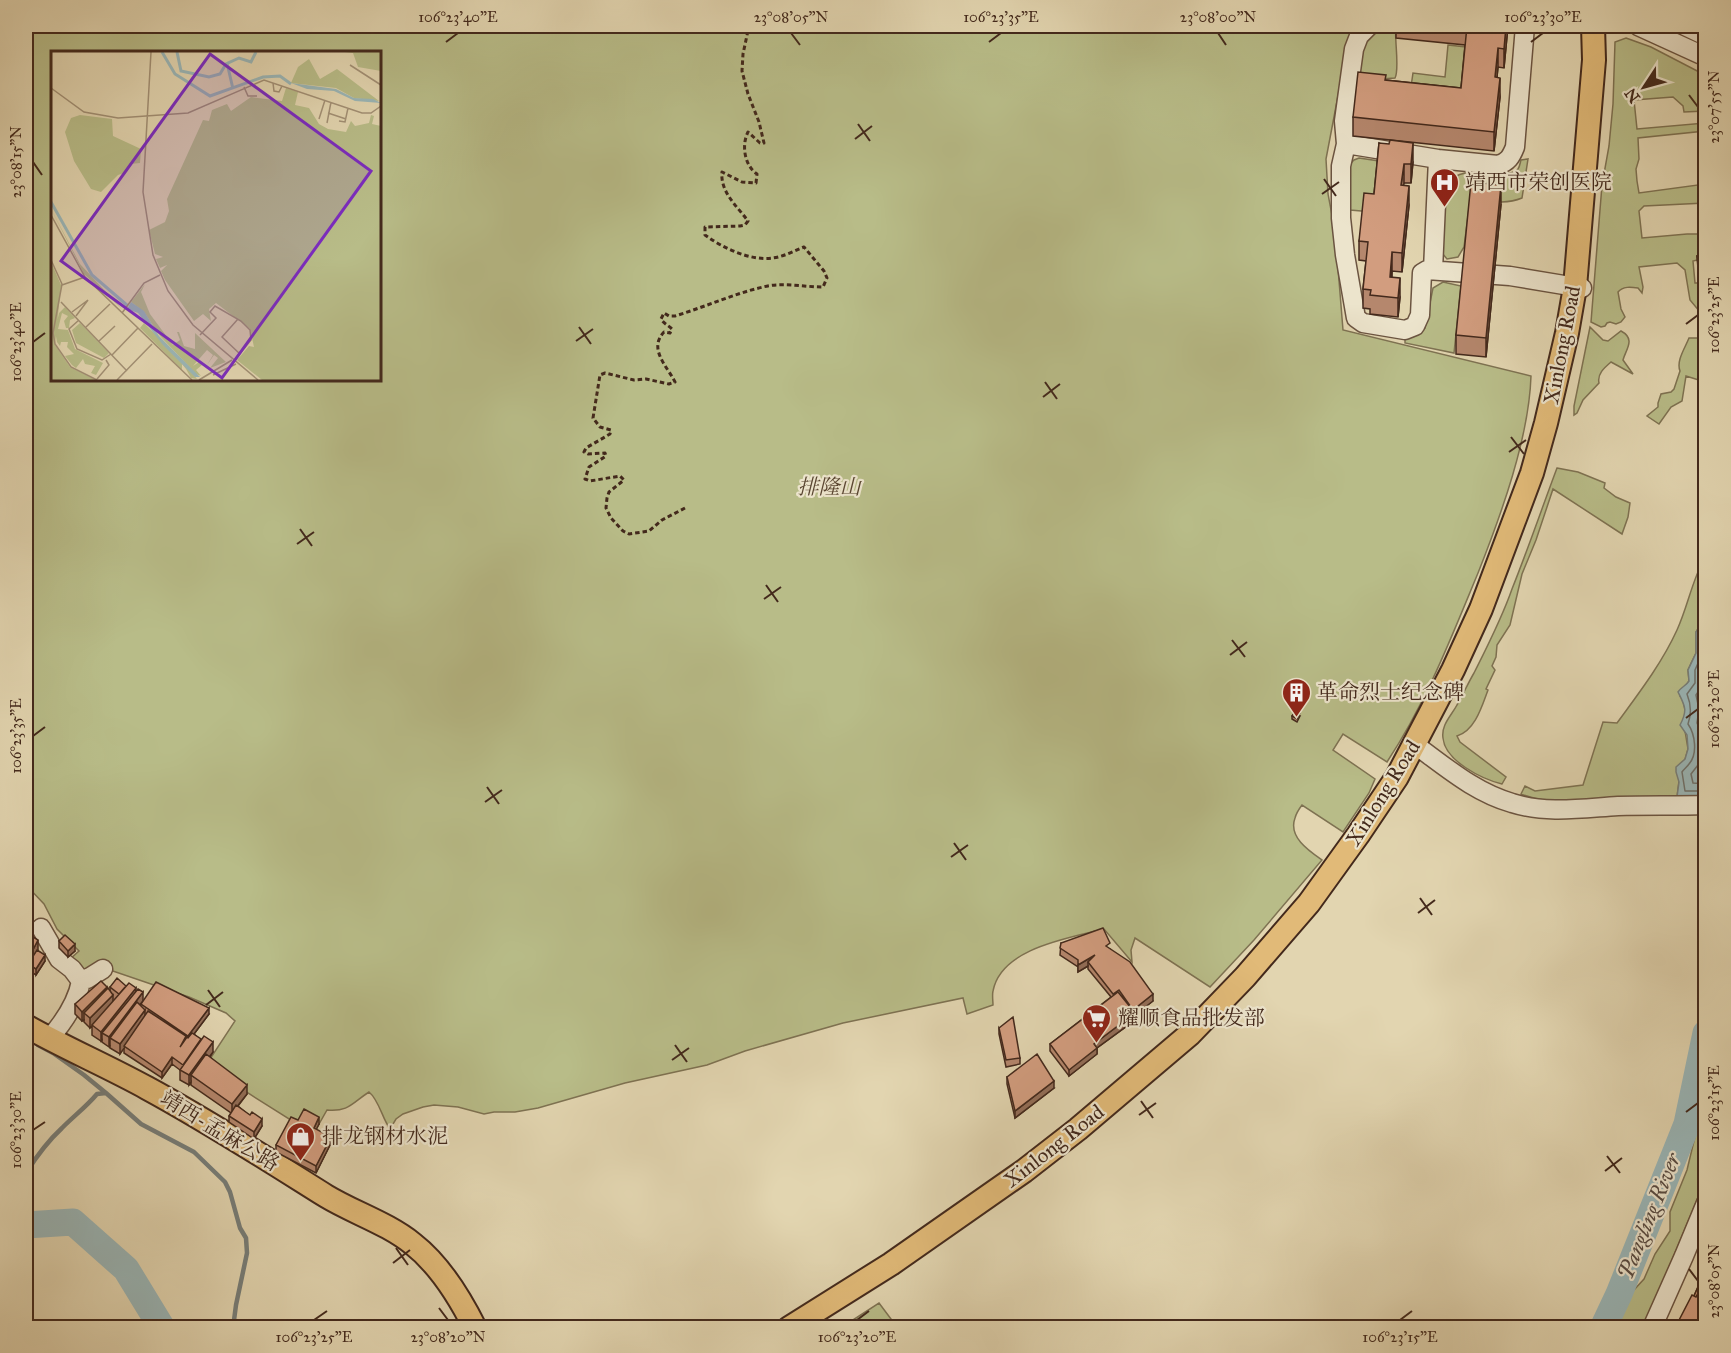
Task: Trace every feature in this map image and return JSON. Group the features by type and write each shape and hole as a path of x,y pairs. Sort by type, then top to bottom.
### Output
{"main road":[{"name":"Xinlong Road","path":"1578,287 1594,60 1593,26"},
{"name":"Xinlong Road","path":"789,1328 891,1264 1024,1171 1078,1129 1190,1034 1245,977 1309,903 1417,746 1474,642 1539,478 1554,426 1571,352 1598,118 1602,26"},
{"name":"Xinlong Road","path":"800,1328 903,1262 1027,1175 1082,1133 1193,1038 1249,982 1315,906 1402,780 1417,746"},
{"name":"靖西-孟麻公路","path":"26,1026 147,1088 329,1197 396,1232 413,1244 434,1265 461,1302 475,1328"}],"street":[{"path":"1368,26 1359,36 1354,50 1344,121 1346,144 1341,166 1341,218 1356,318 1363,323 1405,330 1415,326 1420,315 1422,273 1427,270 1510,276 1578,287"},
{"path":"1346,144 1438,159 1498,165 1506,163 1512,157 1515,147 1525,26"},
{"path":"1638,26 1706,57"},
{"path":"1685,26 1706,36"},
{"path":"1433,270 1438,159"},
{"path":"1417,746 1472,787 1513,804 1538,808 1577,809 1618,806 1706,806"},
{"path":"41,928 59,959 80,978 87,979 104,969"},
{"path":"49,1038 73,1003 80,988 80,978"},
{"path":"1652,1328 1706,1203"}],"path":[{"path":"685,508 662,520 649,531 629,534 611,518 606,508 606,498 609,492 624,480 620,476 590,481 585,479 589,467 606,456 605,453 588,454 584,452 586,448 610,434 611,430 600,427 593,418 600,375 605,373 634,380 669,384 675,382 658,355 657,347 661,334 670,333 672,329 661,319 664,314 675,316 764,286 823,287 827,278 821,266 804,247 774,258 757,258 732,250 705,235 705,227 740,226 745,225 748,221 730,198 721,176 722,172 742,182 756,183 757,174 750,169 747,160 745,138 748,132 760,143 764,143 742,71 742,54 749,26"},
{"path":"26,393 31,407"}],"green space":[{"name":"排隆山","path":"26,26 1359,26 1345,62 1326,159 1328,194 1335,231 1343,330 1531,376 1529,400 1512,476 1487,550 1458,622 1414,717 1387,762 1343,734 1333,750 1375,779 1369,793 1343,832 1302,805 1295,818 1294,831 1301,843 1322,860 1254,940 1210,987 1135,938 1131,950 1132,962 1104,929 1056,941 1022,955 1009,964 999,976 993,991 993,1005 967,1014 963,998 843,1023 745,1051 707,1065 625,1083 538,1108 515,1112 484,1114 458,1107 434,1105 403,1114 396,1119 390,1129 369,1092 345,1108 327,1110 319,1124 302,1115 297,1124 248,1093 208,1062 235,1021 226,1013 189,997 110,970 85,972 69,960 79,951 57,929 44,904 26,885"},
{"path":"1375,26 1396,26 1397,68 1395,78 1366,80 1360,77 1360,49"},
{"path":"1626,38 1651,47 1705,75 1705,111 1684,112 1683,106 1673,97 1634,100 1637,129 1705,123 1705,131 1638,138 1639,159 1636,169 1639,193 1705,184 1705,203 1644,206 1639,211 1642,238 1705,234 1705,258 1693,261 1695,283 1705,283 1705,318 1690,300 1685,270 1677,263 1639,267 1642,293 1638,288 1630,287 1618,292 1625,317 1621,322 1616,324 1610,322 1601,327 1591,322 1602,185 1613,104 1615,42"},
{"path":"1448,45 1466,47 1459,106 1409,100 1413,73 1445,77"},
{"path":"1359,158 1379,161 1373,212 1350,210 1350,164"},
{"path":"1528,159 1522,198 1503,202 1470,200 1464,247 1458,257 1447,259 1442,253 1443,207 1448,184 1454,177 1473,172 1512,173 1518,169 1521,160"},
{"path":"1443,282 1461,286 1454,353 1405,343 1405,336 1425,328 1433,288"},
{"path":"1590,327 1603,340 1608,341 1621,331 1626,334 1629,344 1623,360 1633,374 1611,362 1602,371 1599,383 1583,400 1574,415 1574,406"},
{"path":"1689,338 1705,338 1705,382 1686,376 1682,401 1671,407 1659,424 1647,416 1658,407 1661,394 1674,389 1680,371 1680,359"},
{"path":"1557,468 1578,472 1605,483 1604,488 1630,503 1628,517 1622,534 1553,489 1522,574 1510,625 1497,645 1496,657 1492,666 1495,670 1486,689 1488,690 1483,703 1469,729 1457,736 1460,742 1506,777 1502,784 1475,773 1457,761 1445,746 1443,733 1499,621"},
{"path":"1705,557 1705,618 1696,632 1696,653 1688,670 1689,681 1680,696 1685,710 1688,749 1677,797 1576,803 1537,799 1521,794 1525,786 1535,791 1583,785 1603,722 1617,723 1657,666 1677,630"},
{"path":"1705,1078 1706,1178 1642,1327 1619,1328 1618,1317 1622,1303 1644,1279 1655,1254 1670,1231 1670,1212 1687,1170 1700,1116 1701,1091"},
{"path":"879,1303 897,1327 842,1327"}],"water":[{"path":"1705,618 1705,797 1677,797 1679,782 1676,767 1685,759 1688,749 1687,735 1680,725 1685,708 1678,692 1689,681 1688,670 1696,653 1696,632"}],"building":[{"path":"1467,26 1506,26 1504,49 1498,48 1495,77 1500,78 1494,132 1353,117 1358,72 1386,75 1385,80 1461,88"},
{"path":"1390,140 1413,143 1411,164 1404,164 1401,185 1409,186 1402,253 1392,252 1390,277 1400,278 1398,298 1370,295 1371,290 1363,289 1368,242 1359,241 1364,193 1374,194 1379,143 1389,144"},
{"path":"1471,182 1501,185 1486,338 1456,335"},
{"path":"1706,255 1706,273 1699,274 1697,256"},
{"path":"1296,710 1300,713 1297,719 1292,716"},
{"path":"1103,928 1110,943 1106,946 1130,962 1153,994 1133,1010 1119,990 1113,994 1088,962 1095,955 1078,965 1078,960 1060,948 1061,943"},
{"path":"27,933 38,940 26,963 26,936"},
{"path":"65,935 75,944 68,951 59,941"},
{"path":"37,950 45,955 36,969 28,964"},
{"path":"117,978 126,986 119,994 110,987"},
{"path":"101,981 107,987 82,1012 75,1004"},
{"path":"156,982 209,1008 188,1036 141,1004"},
{"path":"129,983 136,988 101,1032 92,1025"},
{"path":"108,988 113,995 90,1018 84,1013"},
{"path":"138,989 143,992 109,1037 102,1033"},
{"path":"1118,992 1135,1013 1094,1044 1097,1048 1069,1070 1050,1044"},
{"path":"137,1002 145,1010 120,1044 110,1038"},
{"path":"148,1011 186,1036 180,1047 192,1033 201,1039 183,1065 172,1057 162,1072 124,1046"},
{"path":"1013,1017 1020,1058 1006,1060 999,1028"},
{"path":"204,1036 213,1042 189,1075 180,1070"},
{"path":"206,1054 247,1085 232,1104 191,1075"},
{"path":"1037,1054 1054,1081 1015,1111 1007,1077"},
{"path":"236,1105 250,1115 252,1112 262,1119 254,1132 229,1116"},
{"path":"304,1109 319,1117 314,1128 331,1137 316,1166 276,1145 291,1117 298,1120"},
{"path":"1705,1271 1702,1295 1698,1293 1696,1297 1694,1296"},
{"path":"1698,1293 1706,1297 1706,1328 1675,1328 1692,1295 1696,1297"}],"waterway":[{"name":"Pangling River","path":"1603,1328 1619,1294 1687,1124 1706,1033"},
{"path":"38,1045 84,1075 141,1124 194,1152 225,1182 240,1228 246,1238 247,1253 233,1328"},
{"path":"26,1173 42,1149 57,1133 97,1094 106,1093"},
{"path":"26,1225 73,1222 126,1269 162,1328"}],"place":[{"name":"靖西市荣创医院","path":"1444,208"},
{"name":"革命烈士纪念碑","path":"1296,718"},
{"name":"耀顺食品批发部","path":"1097,1044"},
{"name":"排龙钢材水泥","path":"301,1162"}]}
